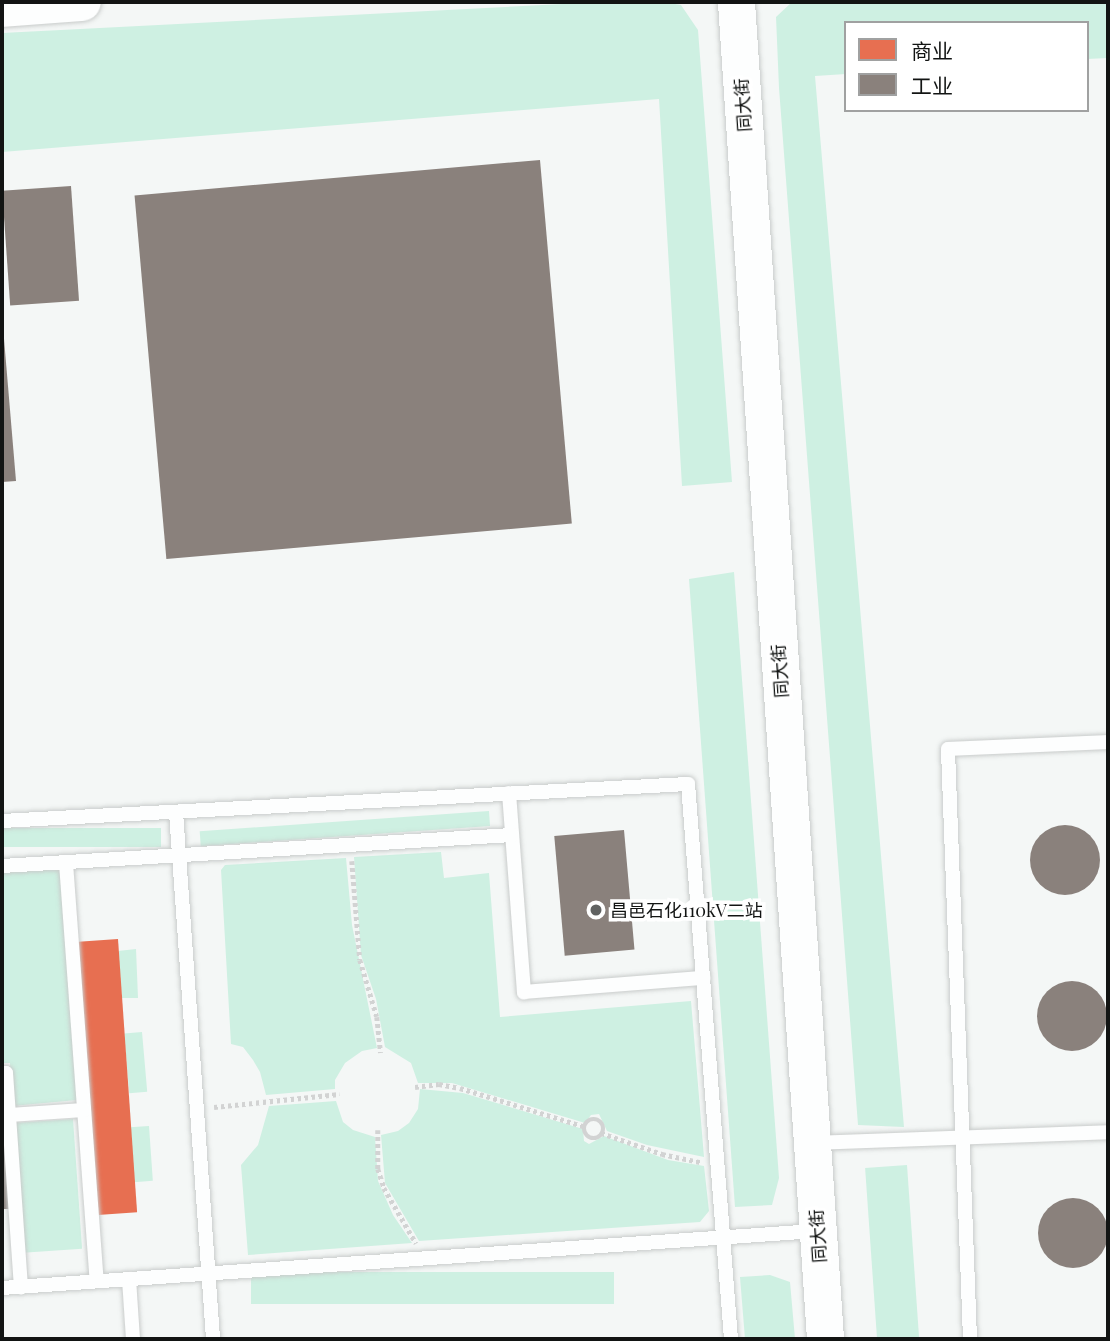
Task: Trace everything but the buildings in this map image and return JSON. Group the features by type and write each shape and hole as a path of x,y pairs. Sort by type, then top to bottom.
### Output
{"main road":[{"path":"2,8 82,2"}],"street":[{"name":"同大街","path":"736,2 825,1339"}],"lane":[{"path":"970,1339 948,748 1108,742"},
{"path":"2,821 688,784 731,1339"},
{"path":"509,793 524,992 703,978"},
{"path":"176,811 213,1339"},
{"path":"2,866 512,835"},
{"path":"66,863 97,1281"},
{"path":"2,1073 6,1073 21,1287"},
{"path":"9,1115 84,1110"},
{"path":"811,1143 1108,1132"},
{"path":"2,1288 817,1231"},
{"path":"129,1279 133,1339"}],"path":[{"path":"351,846 360,960 377,1017 381,1053"},
{"path":"415,1087 439,1084 460,1088 586,1126"},
{"path":"197,1109 339,1094"},
{"path":"596,1117 603,1125 595,1142 587,1138 586,1126 596,1117"},
{"path":"378,1130 378,1170 384,1188 425,1258"},
{"path":"601,1133 662,1154 718,1165"}],"green space":[{"path":"602,2 664,2 681,5 698,30 732,482 682,486 659,99 2,152 2,33"},
{"path":"792,2 1108,2 1108,58 1089,59 1089,21 844,21 844,74 815,76 904,1127 858,1125 779,88 776,17"},
{"path":"734,572 779,1178 772,1205 735,1207 689,579"},
{"path":"489,811 490,826 201,846 200,831"},
{"path":"2,828 161,828 161,847 2,847"},
{"path":"441,852 444,878 489,873 500,1017 691,1001 704,1157 647,1145 607,1131 599,1114 591,1115 585,1123 452,1083 418,1083 411,1063 385,1047 376,999 361,955 354,857"},
{"path":"346,858 352,925 377,1048 362,1051 345,1063 335,1080 335,1089 266,1095 260,1072 253,1060 243,1047 231,1044 221,870 225,865"},
{"path":"62,869 77,1100 12,1106 10,1063 2,1063 2,873"},
{"path":"136,949 138,998 122,998 118,951"},
{"path":"142,1032 147,1092 129,1093 124,1034"},
{"path":"420,1089 463,1093 583,1129 584,1141 589,1144 604,1136 668,1160 704,1166 709,1211 700,1222 419,1241 385,1183 381,1135 398,1131 409,1123 418,1109"},
{"path":"336,1101 343,1122 353,1130 375,1137 378,1181 393,1215 412,1243 248,1255 241,1165 258,1145 269,1106"},
{"path":"73,1119 82,1249 23,1253 14,1123"},
{"path":"149,1126 153,1181 134,1182 130,1127"},
{"path":"907,1165 919,1339 877,1339 865,1168"},
{"path":"251,1272 614,1272 614,1304 251,1304"},
{"path":"770,1275 790,1282 795,1339 745,1339 740,1277"}],"place":[{"name":"昌邑石化110kV二站","path":"596,910"}]}
